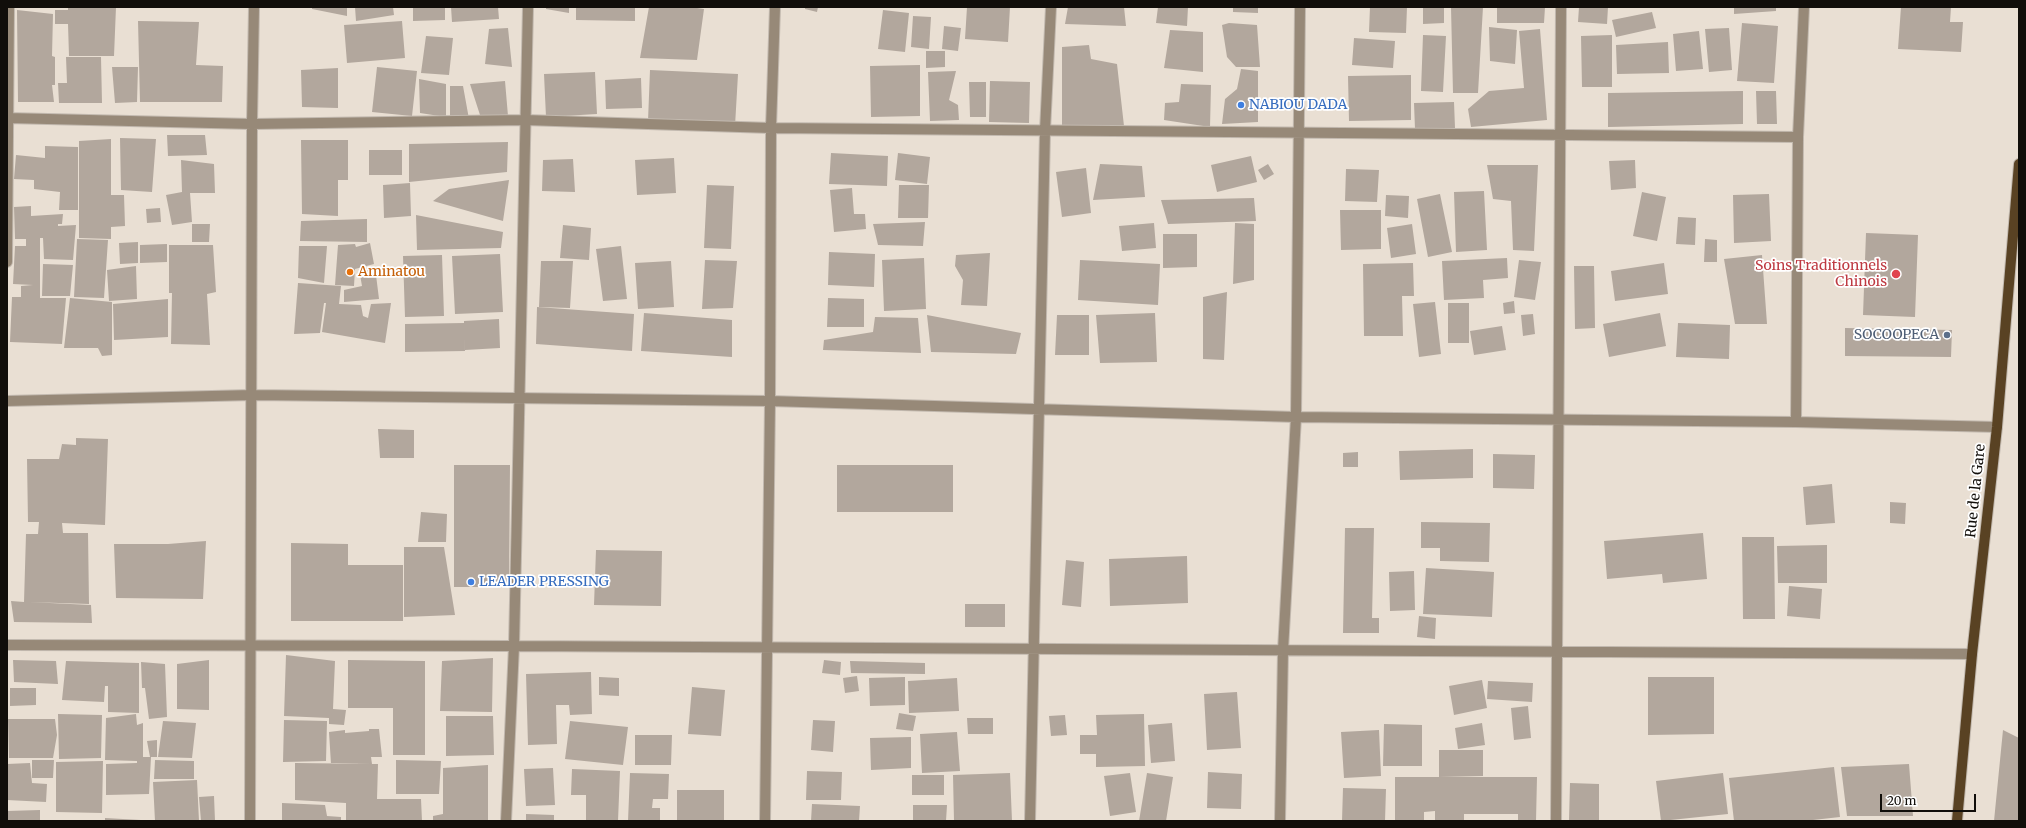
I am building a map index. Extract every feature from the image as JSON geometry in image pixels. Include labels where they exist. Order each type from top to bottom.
[{"type":"main road","name":"Rue de la Gare","points":[[1957,821],[1972,654],[1997,427],[2019,164]]},
{"type":"street","points":[[7,262],[9,7]]},
{"type":"street","points":[[250,821],[252,124],[254,7]]},
{"type":"street","points":[[506,821],[514,646],[528,7]]},
{"type":"street","points":[[765,821],[770,401],[771,128],[775,7]]},
{"type":"street","points":[[1030,821],[1035,649],[1045,131],[1051,7]]},
{"type":"street","points":[[1280,821],[1283,650],[1296,417],[1300,7]]},
{"type":"street","points":[[1556,821],[1560,419],[1559,135],[1561,7]]},
{"type":"street","points":[[1796,422],[1798,137],[1804,7]]},
{"type":"street","points":[[8,118],[252,124],[525,120],[771,128],[1798,137]]},
{"type":"street","points":[[7,401],[252,395],[770,401],[1040,408],[1296,417],[1796,422],[1997,427]]},
{"type":"street","points":[[7,645],[514,646],[1972,654]]},
{"type":"building","points":[[68,7],[116,7],[114,56],[69,56],[68,24],[55,24],[55,10],[68,10]]},
{"type":"building","points":[[312,7],[347,7],[347,16],[312,9]]},
{"type":"building","points":[[355,7],[393,7],[394,15],[356,21]]},
{"type":"building","points":[[413,7],[445,7],[445,20],[413,21]]},
{"type":"building","points":[[451,7],[498,7],[499,19],[452,22]]},
{"type":"building","points":[[546,7],[569,7],[569,13],[546,9]]},
{"type":"building","points":[[576,7],[635,7],[635,21],[576,20]]},
{"type":"building","points":[[649,7],[690,7],[704,9],[697,60],[640,58]]},
{"type":"building","points":[[805,7],[818,7],[817,12],[805,9]]},
{"type":"building","points":[[967,7],[1010,7],[1008,42],[965,39]]},
{"type":"building","points":[[1068,7],[1124,7],[1126,26],[1065,24]]},
{"type":"building","points":[[1158,7],[1188,7],[1187,26],[1156,23]]},
{"type":"building","points":[[1233,7],[1258,7],[1258,13],[1233,12]]},
{"type":"building","points":[[1370,7],[1407,7],[1406,33],[1369,32]]},
{"type":"building","points":[[1423,7],[1444,7],[1444,23],[1423,24]]},
{"type":"building","points":[[1451,7],[1483,7],[1478,93],[1453,93]]},
{"type":"building","points":[[1497,7],[1545,7],[1544,23],[1497,23]]},
{"type":"building","points":[[1579,7],[1608,7],[1607,24],[1578,22]]},
{"type":"building","points":[[1734,7],[1776,7],[1776,11],[1734,14]]},
{"type":"building","points":[[1901,7],[1951,7],[1950,22],[1963,22],[1961,52],[1898,49]]},
{"type":"building","points":[[17,10],[53,14],[52,56],[55,57],[55,85],[52,85],[54,102],[18,102]]},
{"type":"building","points":[[883,10],[909,13],[905,52],[878,49]]},
{"type":"building","points":[[1652,12],[1656,28],[1616,37],[1612,20]]},
{"type":"building","points":[[913,16],[931,17],[929,49],[911,47]]},
{"type":"building","points":[[138,21],[199,22],[196,65],[223,66],[222,102],[140,102]]},
{"type":"building","points":[[402,21],[405,58],[347,63],[344,25]]},
{"type":"building","points":[[1229,23],[1257,25],[1260,67],[1236,67],[1227,57],[1222,25]]},
{"type":"building","points":[[1742,23],[1778,26],[1774,83],[1737,81]]},
{"type":"building","points":[[944,26],[961,28],[958,51],[942,49]]},
{"type":"building","points":[[1489,27],[1517,30],[1515,64],[1490,61]]},
{"type":"building","points":[[508,28],[512,67],[485,64],[489,29]]},
{"type":"building","points":[[1729,28],[1732,70],[1709,72],[1705,29]]},
{"type":"building","points":[[1540,29],[1547,120],[1471,127],[1468,109],[1489,91],[1524,88],[1519,31]]},
{"type":"building","points":[[1170,30],[1203,32],[1203,72],[1164,68]]},
{"type":"building","points":[[1699,31],[1703,69],[1676,71],[1673,34]]},
{"type":"building","points":[[1423,35],[1446,36],[1443,92],[1421,91]]},
{"type":"building","points":[[1612,35],[1612,87],[1582,87],[1581,36]]},
{"type":"building","points":[[426,36],[453,38],[449,75],[421,73]]},
{"type":"building","points":[[1354,38],[1395,41],[1393,68],[1352,65]]},
{"type":"building","points":[[1668,42],[1669,73],[1617,74],[1616,45]]},
{"type":"building","points":[[1089,45],[1091,59],[1117,64],[1124,126],[1062,126],[1062,47]]},
{"type":"building","points":[[926,51],[945,51],[945,67],[926,68]]},
{"type":"building","points":[[66,57],[101,57],[102,103],[59,103],[58,83],[67,83]]},
{"type":"building","points":[[920,65],[920,116],[871,117],[870,66]]},
{"type":"building","points":[[112,67],[138,67],[137,102],[115,103]]},
{"type":"building","points":[[377,67],[417,71],[412,116],[372,112]]},
{"type":"building","points":[[338,68],[338,108],[302,107],[301,70]]},
{"type":"building","points":[[1241,69],[1258,71],[1258,122],[1222,124],[1225,99],[1237,89]]},
{"type":"building","points":[[650,70],[738,74],[735,126],[648,121]]},
{"type":"building","points":[[956,71],[949,100],[958,105],[959,120],[930,121],[928,72]]},
{"type":"building","points":[[595,72],[597,114],[546,117],[544,74]]},
{"type":"building","points":[[1411,75],[1411,120],[1349,121],[1348,76]]},
{"type":"building","points":[[641,78],[642,108],[606,109],[605,80]]},
{"type":"building","points":[[419,79],[446,84],[446,117],[420,113]]},
{"type":"building","points":[[505,81],[508,116],[480,115],[470,84]]},
{"type":"building","points":[[990,81],[1030,82],[1029,123],[989,122]]},
{"type":"building","points":[[969,82],[986,82],[986,117],[970,117]]},
{"type":"building","points":[[1181,84],[1211,85],[1210,127],[1164,120],[1165,103],[1179,102]]},
{"type":"building","points":[[450,86],[463,86],[469,119],[450,119]]},
{"type":"building","points":[[1743,91],[1743,124],[1608,127],[1608,93]]},
{"type":"building","points":[[1756,91],[1776,91],[1777,124],[1757,124]]},
{"type":"building","points":[[1454,102],[1455,128],[1415,129],[1414,103]]},
{"type":"building","points":[[167,135],[205,135],[207,155],[168,156]]},
{"type":"building","points":[[120,138],[156,139],[152,192],[121,190]]},
{"type":"building","points":[[111,139],[111,195],[124,195],[125,226],[111,227],[111,239],[79,238],[79,141]]},
{"type":"building","points":[[301,140],[348,140],[348,180],[338,180],[338,216],[302,214]]},
{"type":"building","points":[[508,142],[507,172],[409,182],[409,144]]},
{"type":"building","points":[[45,146],[78,147],[78,210],[59,210],[60,192],[34,189],[34,180],[14,179],[16,155],[45,158]]},
{"type":"building","points":[[369,150],[402,150],[402,175],[369,175]]},
{"type":"building","points":[[831,153],[888,156],[887,186],[829,184]]},
{"type":"building","points":[[898,153],[930,157],[927,184],[895,180]]},
{"type":"building","points":[[1251,156],[1257,182],[1217,192],[1211,165]]},
{"type":"building","points":[[674,158],[676,193],[637,195],[635,160]]},
{"type":"building","points":[[573,159],[575,192],[542,191],[543,160]]},
{"type":"building","points":[[181,160],[214,164],[215,193],[190,193],[192,222],[172,225],[166,195],[182,192]]},
{"type":"building","points":[[1635,160],[1636,188],[1611,190],[1609,161]]},
{"type":"building","points":[[1100,164],[1142,166],[1145,197],[1093,200]]},
{"type":"building","points":[[1268,164],[1274,174],[1264,180],[1258,170]]},
{"type":"building","points":[[1487,165],[1538,165],[1534,251],[1513,250],[1511,201],[1493,199]]},
{"type":"building","points":[[1086,168],[1091,213],[1062,217],[1056,172]]},
{"type":"building","points":[[1346,169],[1379,170],[1377,202],[1345,201]]},
{"type":"building","points":[[509,180],[503,221],[433,201],[449,189]]},
{"type":"building","points":[[410,183],[411,216],[384,218],[383,185]]},
{"type":"building","points":[[707,185],[734,186],[731,249],[704,248]]},
{"type":"building","points":[[899,185],[929,185],[928,218],[898,218]]},
{"type":"building","points":[[852,188],[854,214],[865,214],[866,229],[834,232],[830,190]]},
{"type":"building","points":[[1484,191],[1487,250],[1456,252],[1454,192]]},
{"type":"building","points":[[1642,192],[1666,197],[1657,241],[1633,236]]},
{"type":"building","points":[[1440,194],[1452,252],[1428,257],[1417,199]]},
{"type":"building","points":[[1769,194],[1771,241],[1734,243],[1733,195]]},
{"type":"building","points":[[1386,195],[1409,196],[1408,218],[1385,216]]},
{"type":"building","points":[[1254,198],[1256,221],[1168,224],[1161,200]]},
{"type":"building","points":[[31,206],[31,216],[63,214],[62,224],[58,224],[58,226],[76,225],[73,260],[44,259],[43,238],[40,238],[40,298],[66,298],[62,344],[10,342],[12,297],[21,297],[21,286],[33,285],[13,284],[15,246],[26,246],[26,239],[15,239],[14,207]]},
{"type":"building","points":[[160,208],[161,222],[147,223],[146,209]]},
{"type":"building","points":[[1340,210],[1381,210],[1381,249],[1341,250]]},
{"type":"building","points":[[416,215],[503,232],[501,248],[417,250]]},
{"type":"building","points":[[1678,217],[1696,218],[1695,245],[1676,244]]},
{"type":"building","points":[[367,219],[367,242],[300,241],[301,221]]},
{"type":"building","points":[[925,222],[923,246],[878,245],[873,224]]},
{"type":"building","points":[[1154,223],[1156,248],[1122,251],[1119,226]]},
{"type":"building","points":[[1235,223],[1254,224],[1254,280],[1233,284]]},
{"type":"building","points":[[192,224],[210,224],[209,242],[192,242]]},
{"type":"building","points":[[1412,224],[1416,254],[1391,258],[1387,228]]},
{"type":"building","points":[[563,225],[591,228],[589,260],[560,258]]},
{"type":"building","points":[[1866,233],[1918,235],[1915,317],[1863,315]]},
{"type":"building","points":[[1163,234],[1197,234],[1197,267],[1163,268]]},
{"type":"building","points":[[77,239],[108,240],[104,298],[74,297]]},
{"type":"building","points":[[1705,239],[1717,240],[1717,262],[1704,262]]},
{"type":"building","points":[[138,242],[138,263],[120,264],[119,243]]},
{"type":"building","points":[[370,243],[374,264],[355,269],[354,286],[335,285],[338,245],[355,244],[356,247]]},
{"type":"building","points":[[167,244],[167,262],[140,263],[140,245]]},
{"type":"building","points":[[169,245],[213,245],[216,292],[207,294],[210,345],[171,344],[172,293],[169,293]]},
{"type":"building","points":[[299,246],[327,246],[324,283],[298,278]]},
{"type":"building","points":[[621,246],[627,299],[603,301],[596,249]]},
{"type":"building","points":[[829,252],[875,254],[874,287],[828,285]]},
{"type":"building","points":[[990,253],[987,306],[961,305],[963,280],[955,266],[956,255]]},
{"type":"building","points":[[500,254],[503,312],[455,314],[452,256]]},
{"type":"building","points":[[442,255],[444,316],[405,317],[403,256]]},
{"type":"building","points":[[1762,255],[1767,324],[1735,324],[1724,259]]},
{"type":"building","points":[[924,258],[926,309],[884,311],[882,260]]},
{"type":"building","points":[[1507,258],[1508,278],[1483,280],[1484,298],[1444,300],[1442,261]]},
{"type":"building","points":[[705,260],[737,261],[733,308],[702,309]]},
{"type":"building","points":[[1080,260],[1160,264],[1158,305],[1078,300]]},
{"type":"building","points":[[1519,260],[1541,262],[1535,300],[1514,297]]},
{"type":"building","points":[[541,261],[573,261],[570,308],[539,307]]},
{"type":"building","points":[[671,261],[674,307],[638,309],[635,263]]},
{"type":"building","points":[[1413,263],[1414,296],[1402,296],[1403,336],[1364,336],[1363,264]]},
{"type":"building","points":[[1664,263],[1668,294],[1615,301],[1611,271]]},
{"type":"building","points":[[43,264],[73,265],[70,296],[42,296]]},
{"type":"building","points":[[136,266],[137,299],[109,301],[107,270]]},
{"type":"building","points":[[1574,266],[1594,266],[1595,328],[1575,329]]},
{"type":"building","points":[[375,267],[379,299],[344,302],[344,290],[362,286],[359,269]]},
{"type":"building","points":[[298,283],[341,286],[339,304],[361,305],[363,316],[368,318],[371,304],[391,303],[385,343],[322,332],[326,303],[324,303],[320,333],[294,334]]},
{"type":"building","points":[[1227,292],[1224,360],[1203,359],[1203,297]]},
{"type":"building","points":[[70,298],[112,302],[112,355],[102,356],[98,348],[64,348]]},
{"type":"building","points":[[828,298],[864,299],[864,327],[827,327]]},
{"type":"building","points":[[168,299],[168,337],[114,340],[113,304]]},
{"type":"building","points":[[1514,301],[1515,313],[1504,314],[1503,303]]},
{"type":"building","points":[[1435,302],[1441,354],[1419,357],[1413,304]]},
{"type":"building","points":[[1448,303],[1469,303],[1469,343],[1448,343]]},
{"type":"building","points":[[537,307],[634,314],[632,351],[536,344]]},
{"type":"building","points":[[644,313],[732,320],[732,357],[641,351]]},
{"type":"building","points":[[1155,313],[1157,362],[1100,363],[1096,315]]},
{"type":"building","points":[[1660,313],[1666,346],[1609,357],[1603,324]]},
{"type":"building","points":[[1533,314],[1535,334],[1523,336],[1521,315]]},
{"type":"building","points":[[927,315],[1021,333],[1016,354],[931,352]]},
{"type":"building","points":[[1057,315],[1089,315],[1089,355],[1055,355]]},
{"type":"building","points":[[875,317],[918,318],[921,353],[823,350],[824,340],[873,332]]},
{"type":"building","points":[[499,319],[500,348],[465,350],[464,333],[465,351],[405,352],[405,324],[464,323],[464,321]]},
{"type":"building","points":[[1678,323],[1730,325],[1729,359],[1676,357]]},
{"type":"building","points":[[1502,326],[1506,350],[1474,355],[1470,331]]},
{"type":"building","points":[[1845,328],[1952,330],[1951,357],[1845,356]]},
{"type":"building","points":[[378,429],[414,430],[414,458],[380,458]]},
{"type":"building","points":[[76,438],[108,439],[105,525],[62,523],[63,533],[88,533],[89,604],[29,602],[91,605],[92,623],[14,622],[11,601],[24,602],[26,534],[38,534],[39,522],[28,522],[27,459],[59,459],[62,444],[76,445]]},
{"type":"building","points":[[1473,449],[1473,478],[1400,480],[1399,451]]},
{"type":"building","points":[[1358,452],[1358,467],[1343,467],[1343,453]]},
{"type":"building","points":[[1493,454],[1535,455],[1534,489],[1493,488]]},
{"type":"building","points":[[454,465],[510,465],[509,587],[454,587]]},
{"type":"building","points":[[837,465],[953,465],[953,512],[837,512]]},
{"type":"building","points":[[1832,484],[1835,523],[1806,525],[1803,487]]},
{"type":"building","points":[[1890,502],[1906,503],[1905,524],[1890,523]]},
{"type":"building","points":[[421,512],[447,514],[446,542],[418,542]]},
{"type":"building","points":[[1421,522],[1490,523],[1489,562],[1440,561],[1440,548],[1421,548]]},
{"type":"building","points":[[1345,528],[1374,528],[1372,618],[1379,618],[1379,633],[1343,633]]},
{"type":"building","points":[[1703,533],[1707,579],[1663,583],[1662,574],[1607,579],[1604,541]]},
{"type":"building","points":[[1742,537],[1774,537],[1775,619],[1743,619]]},
{"type":"building","points":[[206,541],[203,599],[116,598],[114,544],[168,544]]},
{"type":"building","points":[[291,543],[348,544],[348,565],[403,565],[403,621],[291,621]]},
{"type":"building","points":[[1827,545],[1827,583],[1778,583],[1777,546]]},
{"type":"building","points":[[404,547],[444,547],[455,615],[404,617]]},
{"type":"building","points":[[596,550],[662,551],[661,606],[594,605]]},
{"type":"building","points":[[1187,556],[1188,603],[1110,606],[1109,559]]},
{"type":"building","points":[[1066,560],[1084,562],[1081,607],[1062,605]]},
{"type":"building","points":[[1426,568],[1494,572],[1492,617],[1423,614]]},
{"type":"building","points":[[1414,571],[1415,610],[1390,611],[1389,572]]},
{"type":"building","points":[[1789,586],[1822,589],[1820,619],[1787,616]]},
{"type":"building","points":[[965,604],[1005,604],[1005,627],[965,627]]},
{"type":"building","points":[[1419,616],[1436,618],[1435,639],[1417,637]]},
{"type":"building","points":[[286,655],[335,661],[333,709],[346,710],[344,725],[329,724],[329,718],[284,716]]},
{"type":"building","points":[[493,658],[492,712],[440,711],[442,661]]},
{"type":"building","points":[[13,660],[56,661],[58,684],[14,682]]},
{"type":"building","points":[[209,660],[209,710],[177,709],[177,664]]},
{"type":"building","points":[[348,660],[425,661],[425,755],[393,755],[393,708],[348,708]]},
{"type":"building","points":[[824,660],[841,662],[840,675],[822,673]]},
{"type":"building","points":[[66,661],[139,663],[139,713],[108,712],[108,686],[105,686],[104,702],[62,700]]},
{"type":"building","points":[[850,661],[925,663],[925,674],[851,673]]},
{"type":"building","points":[[141,662],[165,664],[167,717],[149,719],[145,688],[142,688]]},
{"type":"building","points":[[591,672],[592,714],[570,715],[569,705],[556,705],[557,744],[528,745],[526,674]]},
{"type":"building","points":[[857,676],[859,691],[845,693],[843,678]]},
{"type":"building","points":[[599,677],[619,678],[619,696],[599,695]]},
{"type":"building","points":[[905,677],[905,705],[870,706],[869,678]]},
{"type":"building","points":[[1648,677],[1714,677],[1714,734],[1648,735]]},
{"type":"building","points":[[957,678],[959,711],[909,713],[908,681]]},
{"type":"building","points":[[1482,680],[1487,708],[1454,715],[1449,686]]},
{"type":"building","points":[[1488,681],[1533,683],[1532,702],[1487,699]]},
{"type":"building","points":[[692,687],[725,690],[721,736],[688,734]]},
{"type":"building","points":[[10,688],[36,688],[36,705],[10,706]]},
{"type":"building","points":[[1237,692],[1241,748],[1207,750],[1204,694]]},
{"type":"building","points":[[1528,706],[1531,738],[1514,740],[1511,708]]},
{"type":"building","points":[[899,713],[916,716],[913,731],[896,729]]},
{"type":"building","points":[[58,714],[102,715],[101,758],[59,759]]},
{"type":"building","points":[[136,714],[137,725],[143,723],[143,757],[150,757],[147,741],[157,740],[157,757],[151,757],[149,794],[106,795],[106,764],[137,763],[137,761],[105,760],[106,718]]},
{"type":"building","points":[[1144,714],[1145,766],[1096,767],[1096,754],[1080,754],[1080,735],[1097,735],[1096,715]]},
{"type":"building","points":[[1065,715],[1067,735],[1051,736],[1049,716]]},
{"type":"building","points":[[446,716],[493,716],[494,755],[446,756]]},
{"type":"building","points":[[967,718],[993,718],[993,734],[968,734]]},
{"type":"building","points":[[8,719],[55,719],[57,735],[53,758],[9,758]]},
{"type":"building","points":[[284,720],[327,721],[326,761],[283,762]]},
{"type":"building","points":[[813,720],[835,721],[833,752],[811,750]]},
{"type":"building","points":[[163,721],[196,723],[192,758],[158,757]]},
{"type":"building","points":[[570,721],[628,727],[623,765],[565,759]]},
{"type":"building","points":[[1172,723],[1175,761],[1151,763],[1148,725]]},
{"type":"building","points":[[1482,723],[1485,745],[1458,749],[1455,728]]},
{"type":"building","points":[[1384,724],[1422,725],[1422,766],[1383,766]]},
{"type":"building","points":[[369,729],[379,729],[382,757],[371,757],[372,764],[331,764],[329,732],[345,730],[345,733],[369,731]]},
{"type":"building","points":[[1379,730],[1381,776],[1344,778],[1341,732]]},
{"type":"building","points":[[2003,730],[2019,738],[2019,821],[1994,821]]},
{"type":"building","points":[[957,732],[960,771],[922,773],[920,734]]},
{"type":"building","points":[[635,735],[672,735],[671,765],[635,765]]},
{"type":"building","points":[[911,737],[911,768],[871,770],[870,738]]},
{"type":"building","points":[[1439,750],[1483,750],[1483,776],[1439,777]]},
{"type":"building","points":[[32,760],[54,760],[53,778],[32,778]]},
{"type":"building","points":[[155,760],[194,761],[194,779],[154,779]]},
{"type":"building","points":[[396,760],[441,761],[439,794],[396,794]]},
{"type":"building","points":[[103,761],[102,813],[56,812],[56,762]]},
{"type":"building","points":[[30,763],[32,783],[47,784],[46,802],[7,800],[7,764]]},
{"type":"building","points":[[295,763],[378,764],[377,799],[421,799],[422,821],[346,821],[346,803],[295,800]]},
{"type":"building","points":[[1909,764],[1913,816],[1847,816],[1841,767]]},
{"type":"building","points":[[488,765],[488,821],[433,821],[433,816],[443,814],[443,768]]},
{"type":"building","points":[[1834,767],[1840,817],[1804,821],[1734,821],[1729,778]]},
{"type":"building","points":[[553,768],[555,805],[526,806],[524,769]]},
{"type":"building","points":[[572,769],[620,771],[618,821],[586,821],[586,795],[571,795]]},
{"type":"building","points":[[807,771],[842,772],[841,800],[806,800]]},
{"type":"building","points":[[1208,772],[1242,774],[1241,809],[1207,808]]},
{"type":"building","points":[[630,773],[669,774],[668,799],[653,799],[652,808],[660,808],[660,821],[628,821]]},
{"type":"building","points":[[1010,773],[1012,821],[954,821],[953,775]]},
{"type":"building","points":[[1130,773],[1136,812],[1110,816],[1104,776]]},
{"type":"building","points":[[1147,773],[1173,777],[1166,821],[1139,821]]},
{"type":"building","points":[[1723,773],[1728,814],[1661,821],[1656,781]]},
{"type":"building","points":[[912,775],[944,775],[944,795],[912,795]]},
{"type":"building","points":[[1395,777],[1537,777],[1536,821],[1518,821],[1518,814],[1464,814],[1464,821],[1435,821],[1435,811],[1424,812],[1424,821],[1395,821]]},
{"type":"building","points":[[197,780],[199,821],[155,821],[153,782]]},
{"type":"building","points":[[1570,783],[1599,784],[1599,821],[1569,821]]},
{"type":"building","points":[[1343,788],[1386,789],[1385,821],[1342,821]]},
{"type":"building","points":[[677,790],[724,790],[724,821],[677,821]]},
{"type":"building","points":[[214,796],[215,821],[201,821],[199,797]]},
{"type":"building","points":[[282,803],[325,805],[327,816],[341,817],[341,821],[282,821]]},
{"type":"building","points":[[812,804],[860,806],[859,821],[811,821]]},
{"type":"building","points":[[913,805],[947,805],[946,821],[913,821]]},
{"type":"building","points":[[40,810],[40,821],[7,821],[7,811]]},
{"type":"building","points":[[526,814],[554,815],[554,821],[526,821]]},
{"type":"building","points":[[105,818],[141,820],[141,821],[105,821]]},
{"type":"place","name":"NABIOU DADA","points":[[1241,105]]},
{"type":"place","name":"Aminatou","points":[[350,272]]},
{"type":"place","name":"Soins Traditionnels Chinois","points":[[1896,274]]},
{"type":"place","name":"SOCOOPECA","points":[[1947,335]]},
{"type":"place","name":"LEADER PRESSING","points":[[471,582]]}]
